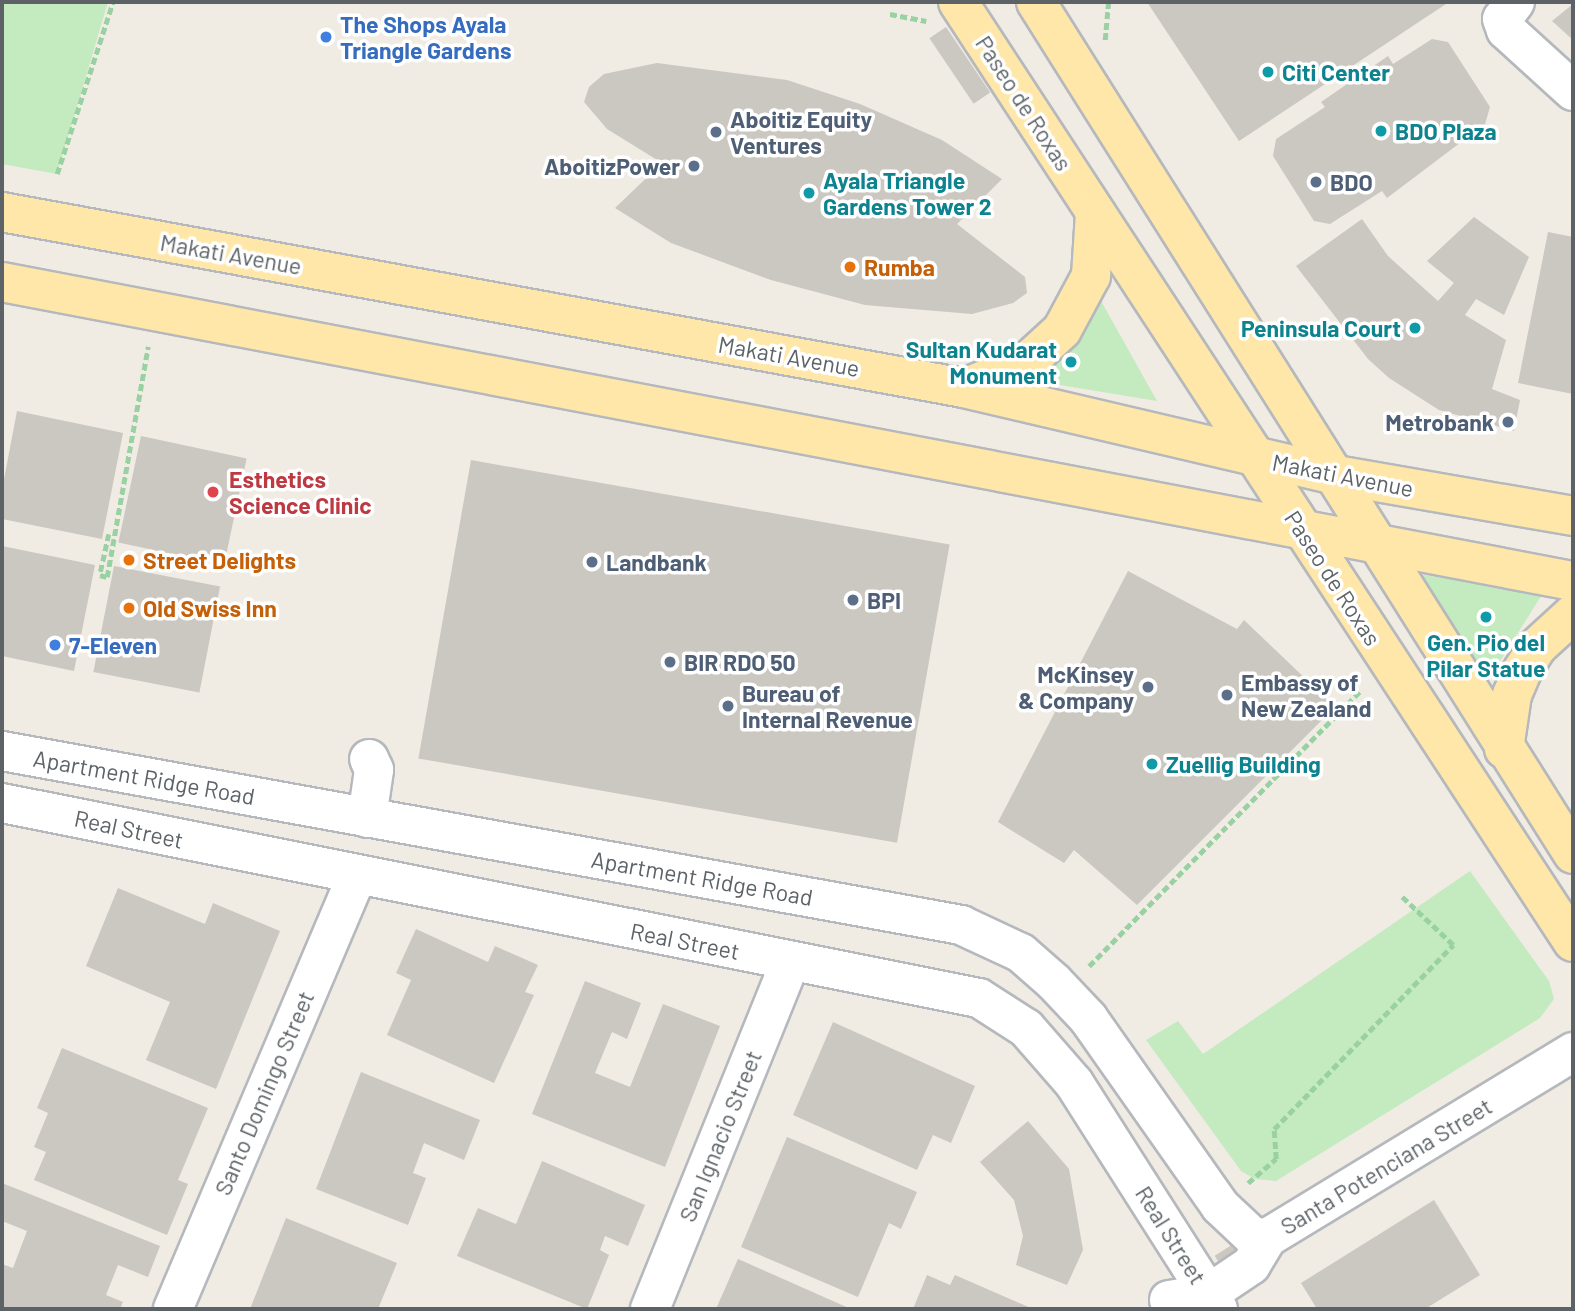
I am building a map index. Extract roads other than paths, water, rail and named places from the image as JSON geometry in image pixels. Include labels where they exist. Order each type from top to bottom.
[{"type":"main road","points":[[1036,2],[1380,544],[1504,749],[1573,854]]},
{"type":"main road","name":"Paseo de Roxas","points":[[945,12],[1095,213],[1573,942]]},
{"type":"main road","name":"Makati Avenue","points":[[2,212],[964,388],[1255,458],[1336,475],[1573,516]]},
{"type":"main road","points":[[964,388],[1025,364],[1062,330],[1091,276],[1095,213]]},
{"type":"main road","points":[[2,282],[1573,581]]},
{"type":"main road","points":[[1504,749],[1506,722],[1522,671],[1537,648],[1573,614]]},
{"type":"street","points":[[1515,2],[1502,19],[1506,30],[1573,91]]},
{"type":"street","name":"Apartment Ridge Road","points":[[2,751],[961,925],[1021,953],[1088,1018],[1254,1234]]},
{"type":"street","points":[[367,818],[374,770],[369,759]]},
{"type":"street","name":"Real Street","points":[[2,803],[356,877],[979,999],[1026,1028],[1074,1083],[1213,1302]]},
{"type":"street","name":"Santo Domingo Street","points":[[173,1309],[356,877]]},
{"type":"street","name":"San Ignacio Street","points":[[650,1309],[790,962]]},
{"type":"street","name":"Santa Potenciana Street","points":[[1163,1305],[1189,1262],[1254,1234],[1573,1052]]},
{"type":"street","name":"Santa Potenciana Street","points":[[1163,1305],[1213,1302],[1251,1265],[1254,1234]]},
{"type":"place","name":"The Shops Ayala Triangle Gardens","points":[[326,37]]},
{"type":"place","name":"Citi Center","points":[[1268,72]]},
{"type":"place","name":"BDO Plaza","points":[[1381,131]]},
{"type":"place","name":"Aboitiz Equity Ventures","points":[[716,132]]},
{"type":"place","name":"AboitizPower","points":[[694,166]]},
{"type":"place","name":"BDO","points":[[1316,182]]},
{"type":"place","name":"Ayala Triangle Gardens Tower 2","points":[[809,193]]},
{"type":"place","name":"Rumba","points":[[850,267]]},
{"type":"place","name":"Peninsula Court","points":[[1415,328]]},
{"type":"place","name":"Sultan Kudarat Monument","points":[[1071,362]]},
{"type":"place","name":"Metrobank","points":[[1508,422]]},
{"type":"place","name":"Esthetics Science Clinic","points":[[213,492]]},
{"type":"place","name":"Street Delights","points":[[129,560]]},
{"type":"place","name":"Landbank","points":[[592,562]]},
{"type":"place","name":"BPI","points":[[853,600]]},
{"type":"place","name":"Old Swiss Inn","points":[[129,608]]},
{"type":"place","name":"Gen. Pio del Pilar Statue","points":[[1486,617]]},
{"type":"place","name":"7-Eleven","points":[[55,645]]},
{"type":"place","name":"BIR RDO 50","points":[[670,662]]},
{"type":"place","name":"McKinsey & Company","points":[[1148,687]]},
{"type":"place","name":"Embassy of New Zealand","points":[[1227,695]]},
{"type":"place","name":"Bureau of Internal Revenue","points":[[728,706]]},
{"type":"place","name":"Zuellig Building","points":[[1152,764]]}]
